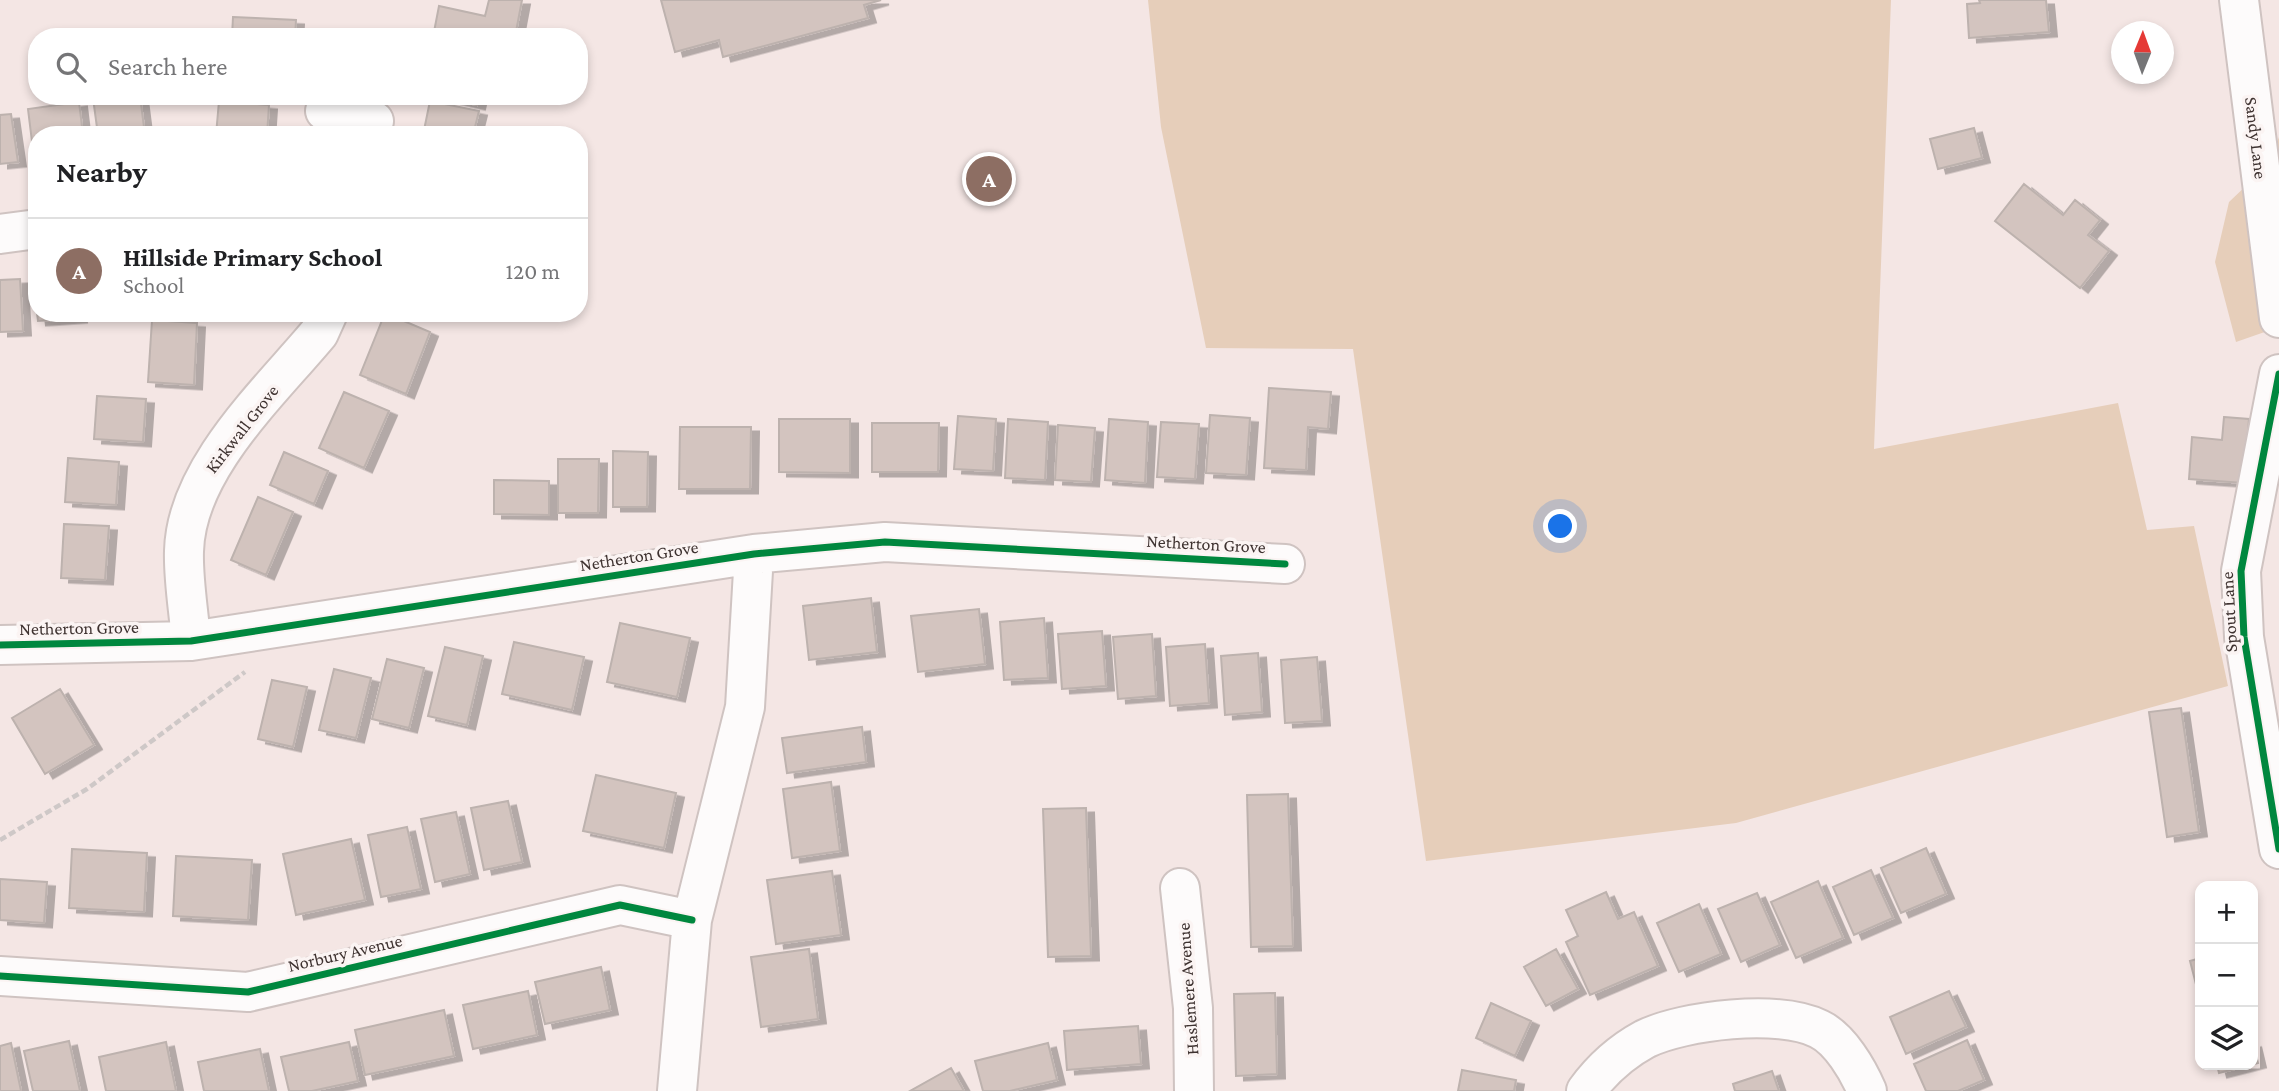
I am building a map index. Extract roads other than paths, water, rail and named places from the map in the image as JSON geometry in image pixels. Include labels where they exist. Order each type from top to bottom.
[{"type":"street","name":"Sandy Lane","points":[[2239,0],[2279,318]]},
{"type":"street","points":[[325,111],[375,117]]},
{"type":"street","points":[[0,234],[28,230]]},
{"type":"street","name":"Kirkwall Grove","points":[[191,641],[184,550],[194,496],[219,454],[319,333],[324,322]]},
{"type":"street","name":"Spout Lane","points":[[2279,374],[2241,571],[2244,637],[2279,849]]},
{"type":"street","name":"Netherton Grove","points":[[0,645],[191,641],[754,554],[885,542],[1285,564]]},
{"type":"street","points":[[677,1091],[692,920],[745,706],[754,554]]},
{"type":"street","name":"Haslemere Avenue","points":[[1180,888],[1193,1008],[1194,1091]]},
{"type":"street","name":"Norbury Avenue","points":[[0,976],[248,992],[620,905],[692,920]]},
{"type":"street","points":[[1586,1091],[1603,1068],[1647,1038],[1715,1020],[1768,1018],[1819,1029],[1855,1064],[1867,1091]]},
{"type":"place","name":"Hillside Primary School","points":[[989,179]]}]
